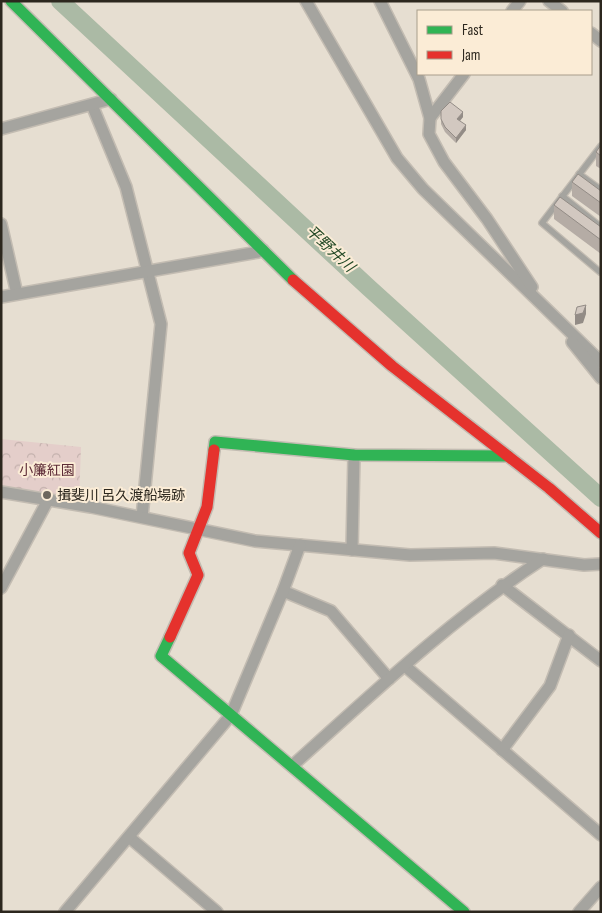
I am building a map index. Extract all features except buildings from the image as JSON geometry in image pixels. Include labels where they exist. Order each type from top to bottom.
[{"type":"street","points":[[11,1],[300,287],[385,360],[549,488],[601,533]]},
{"type":"street","points":[[306,1],[397,158],[423,190],[596,354],[601,362]]},
{"type":"street","points":[[380,1],[413,66],[430,118],[429,134],[444,162],[487,219],[570,341],[601,378]]},
{"type":"street","points":[[549,1],[561,10]]},
{"type":"street","points":[[430,118],[463,75]]},
{"type":"street","points":[[1,129],[111,99]]},
{"type":"street","points":[[92,105],[126,187],[161,324],[142,518]]},
{"type":"street","points":[[1,224],[17,294]]},
{"type":"street","points":[[1,296],[147,272],[263,250]]},
{"type":"street","points":[[464,912],[160,656],[198,575],[189,553],[207,508],[215,442],[354,455],[508,456]]},
{"type":"street","points":[[352,550],[354,455]]},
{"type":"street","points":[[1,492],[199,528],[254,541],[410,555],[494,553],[584,565],[601,564]]},
{"type":"street","points":[[1,588],[48,500]]},
{"type":"street","points":[[65,912],[231,715],[300,546]]},
{"type":"street","points":[[292,766],[389,679],[502,585],[543,559]]},
{"type":"street","points":[[502,585],[601,661]]},
{"type":"street","points":[[283,591],[331,611],[389,679]]},
{"type":"street","points":[[502,750],[550,686],[569,635]]},
{"type":"street","points":[[405,666],[601,835]]},
{"type":"street","points":[[129,837],[217,912]]},
{"type":"street","points":[[580,912],[601,887]]},
{"type":"lane","points":[[600,272],[542,223],[601,146]]},
{"type":"lane","points":[[579,174],[601,190]]},
{"type":"lane","points":[[562,196],[601,227]]},
{"type":"green space","name":"小簾紅園","points":[[1,439],[81,447],[79,501],[1,488]]},
{"type":"waterway","name":"平野井川","points":[[60,1],[368,287],[601,498]]},
{"type":"traffic: fast","points":[[11,1],[293,280]]},
{"type":"traffic: fast","points":[[214,450],[215,442],[354,455],[508,456]]},
{"type":"traffic: fast","points":[[170,637],[161,656],[464,912]]},
{"type":"traffic: jam","points":[[293,280],[392,366],[549,488],[601,533]]},
{"type":"traffic: jam","points":[[170,637],[198,575],[189,553],[207,507],[214,450]]},
{"type":"place","name":"揖斐川 呂久渡船場跡","points":[[47,495]]}]
